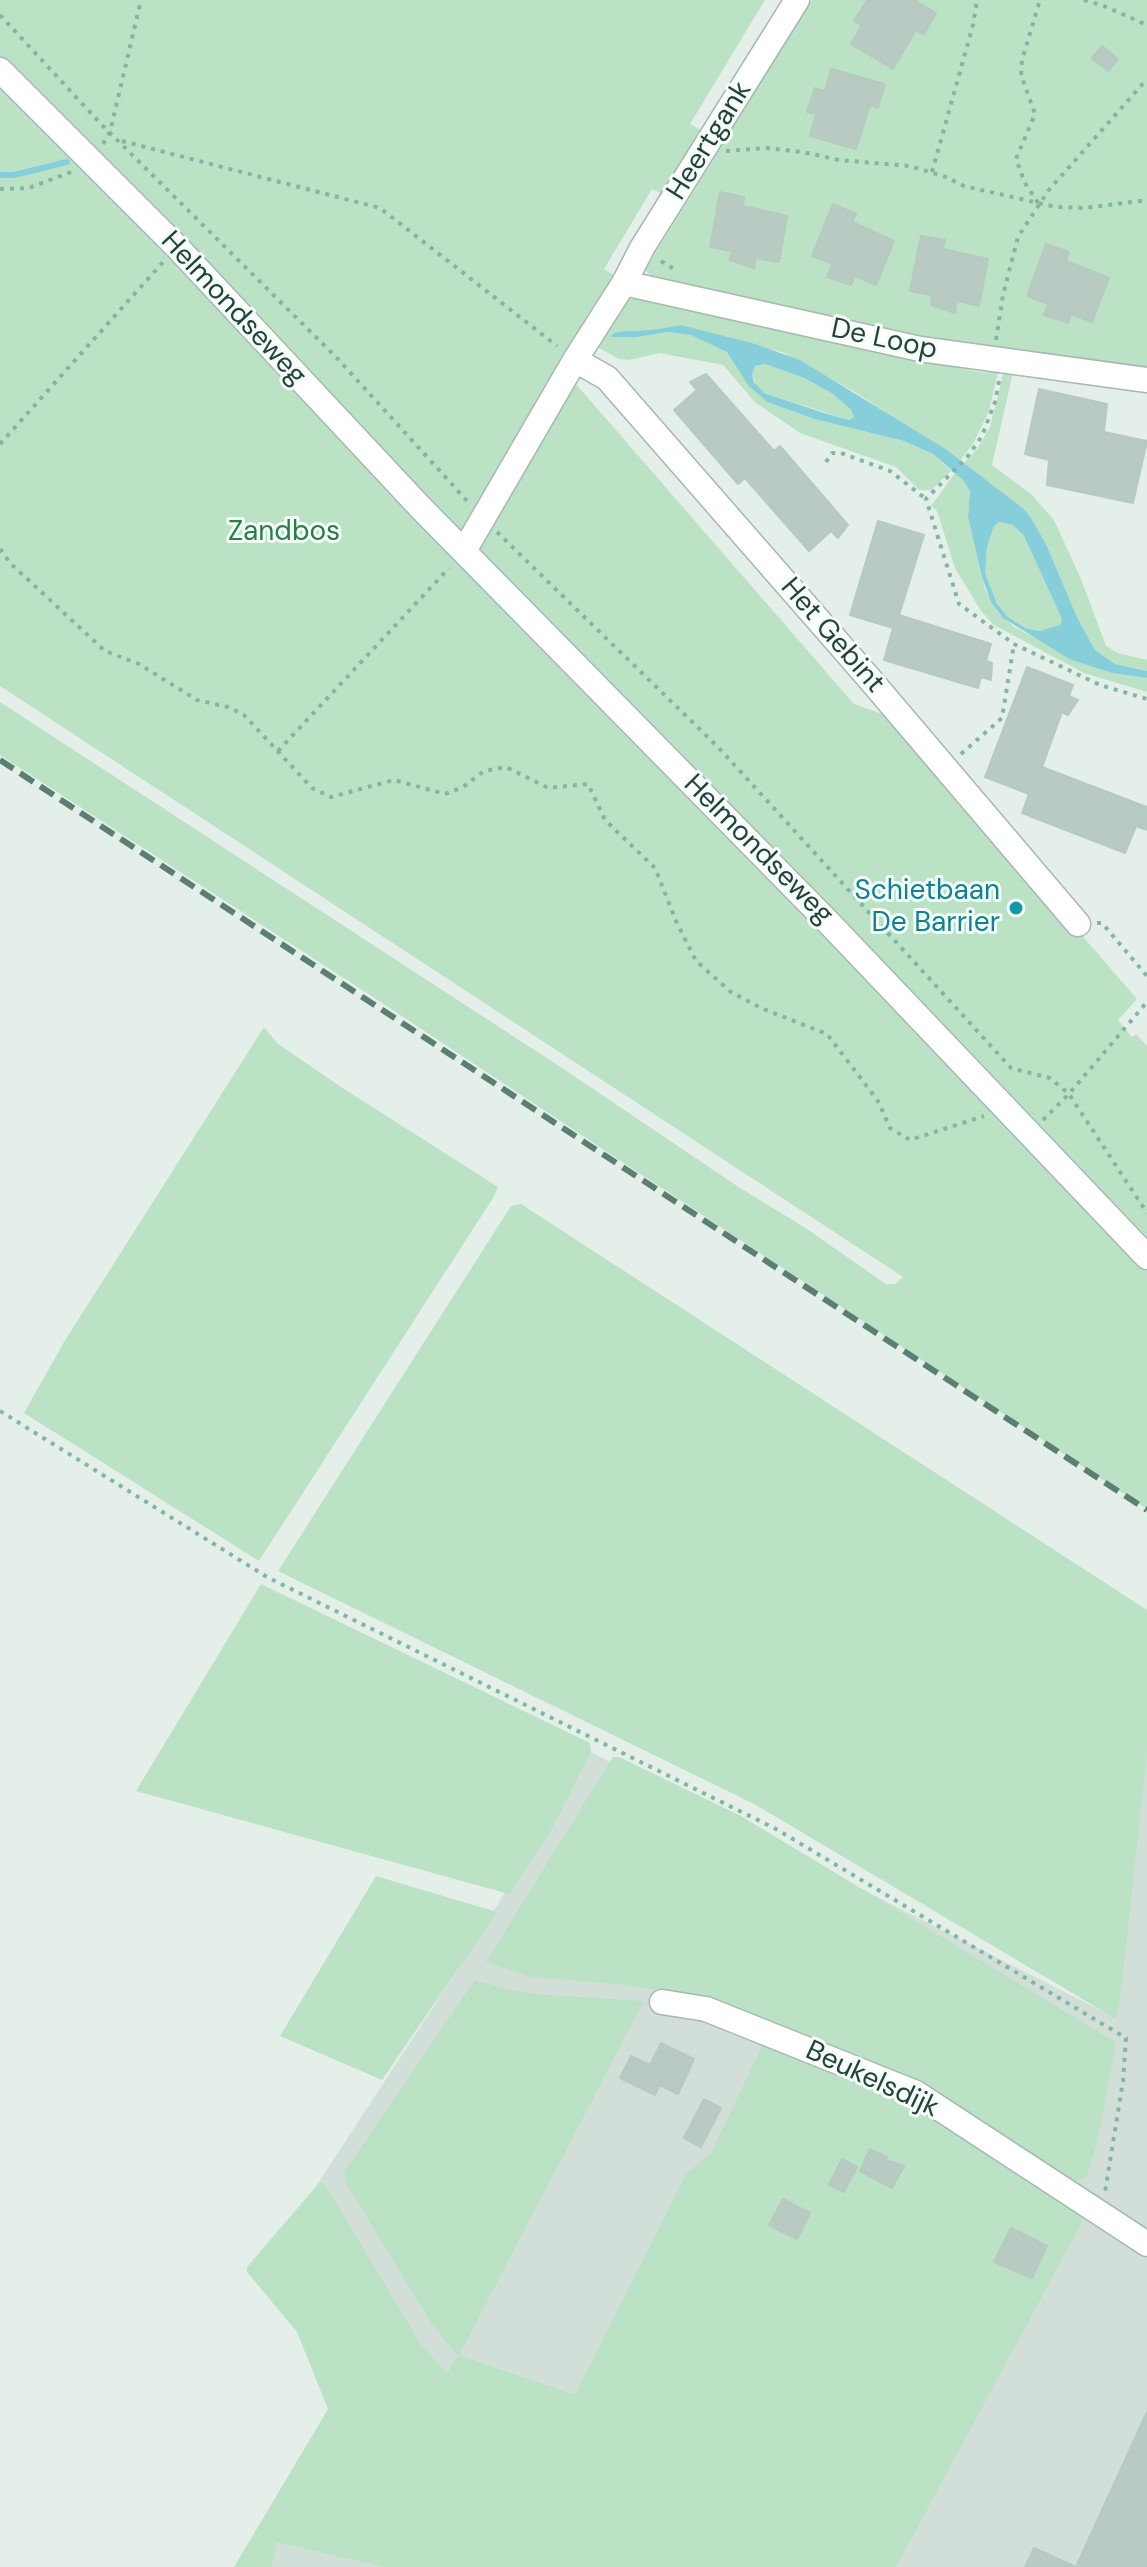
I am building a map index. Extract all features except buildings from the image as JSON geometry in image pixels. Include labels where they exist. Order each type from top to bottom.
[{"type":"street","name":"Heertgank","points":[[624,283],[642,248],[797,0]]},
{"type":"street","name":"Helmondseweg","points":[[0,70],[177,247],[464,551],[830,924],[1147,1257]]},
{"type":"street","points":[[464,551],[575,360],[624,283]]},
{"type":"street","name":"De Loop","points":[[624,283],[920,349],[1147,380]]},
{"type":"street","name":"Het Gebint","points":[[575,360],[607,378],[1078,924]]},
{"type":"street","name":"Beukelsdijk","points":[[662,2002],[706,2009],[916,2093],[1147,2244]]},
{"type":"path","points":[[0,189],[29,188],[92,164],[110,132],[141,0]]},
{"type":"path","points":[[932,172],[973,25],[977,0]]},
{"type":"path","points":[[1039,205],[1025,183],[1016,159],[1035,114],[1021,75],[1022,60],[1040,0]]},
{"type":"path","points":[[1084,0],[1147,25]]},
{"type":"path","points":[[926,499],[968,456],[990,417],[1003,295],[1018,237],[1048,191],[1147,79]]},
{"type":"path","points":[[118,140],[380,208],[575,360]]},
{"type":"path","points":[[711,142],[725,151],[782,149],[839,160],[894,164],[932,172],[964,186],[1039,205],[1085,208],[1147,200]]},
{"type":"path","points":[[0,444],[177,247]]},
{"type":"path","points":[[826,462],[832,453],[841,453],[890,471],[926,499],[959,604],[1014,644],[1100,685],[1147,699]]},
{"type":"path","points":[[0,549],[10,563],[105,651],[139,664],[197,700],[228,707],[244,715],[312,788],[331,797],[394,780],[445,794],[463,787],[484,771],[506,767],[548,788],[588,784],[605,820],[655,868],[696,961],[731,992],[761,1008],[827,1034],[878,1101],[890,1128],[910,1140],[1009,1111]]},
{"type":"path","points":[[278,751],[464,551]]},
{"type":"path","points":[[944,768],[1002,718],[1014,644]]},
{"type":"path","points":[[1078,924],[1102,923],[1147,976]]},
{"type":"path","points":[[950,1003],[1011,1068],[1050,1078],[1069,1094],[1147,1213]]},
{"type":"path","points":[[1030,1133],[1069,1094],[1147,1004]]},
{"type":"path","points":[[0,1411],[267,1577],[776,1829],[1126,2038],[1123,2081],[1106,2191],[1097,2213]]},
{"type":"shaded area","points":[[1147,1744],[1147,2567],[255,2567],[348,2403],[271,2255],[458,1969],[591,1752],[1116,2018]]},
{"type":"green space","name":"Zandbos","points":[[0,0],[765,0],[690,124],[706,133],[667,196],[652,189],[604,269],[618,278],[575,383],[854,704],[894,718],[1137,999],[1118,1020],[1132,1037],[1136,1034],[1147,1046],[1147,1254],[1137,1260],[1147,1271],[1147,1509],[376,999],[0,755],[0,702],[562,1068],[886,1284],[895,1284],[903,1277],[0,686]]},
{"type":"green space","points":[[812,0],[1147,0],[1147,373],[926,340],[660,284],[645,270]]},
{"type":"green space","points":[[638,297],[819,340],[821,334],[968,370],[987,373],[989,365],[999,367],[989,411],[974,442],[960,461],[855,392],[784,353],[681,325],[626,331],[611,337],[667,332],[691,335],[720,347],[731,356],[767,402],[814,419],[904,441],[933,454],[951,471],[931,490],[919,490],[896,467],[800,433],[756,403],[723,365],[659,353],[629,360],[619,359],[597,347],[625,301]]},
{"type":"green space","points":[[765,364],[804,378],[833,394],[851,410],[854,417],[849,420],[764,393],[752,375],[755,366]]},
{"type":"green space","points":[[1005,367],[1014,368],[992,465],[1031,494],[1054,520],[1081,579],[1106,646],[1118,653],[1147,660],[1147,671],[1115,664],[1095,650],[1031,518],[1024,509],[963,464],[977,449],[990,427]]},
{"type":"green space","points":[[955,473],[970,491],[968,517],[985,589],[997,611],[1014,627],[1071,660],[1112,673],[1147,678],[1147,692],[1084,673],[994,625],[981,611],[955,568],[937,511],[931,506]]},
{"type":"green space","points":[[999,522],[1013,525],[1024,536],[1062,619],[1060,625],[1040,631],[1025,628],[1008,617],[997,604],[985,573],[987,547],[994,526]]},
{"type":"green space","points":[[264,1027],[278,1044],[498,1187],[259,1561],[24,1413],[64,1342]]},
{"type":"green space","points":[[521,1204],[1147,1610],[1147,1752],[1116,2019],[756,1805],[278,1571],[511,1206]]},
{"type":"green space","points":[[261,1584],[590,1743],[591,1752],[551,1830],[509,1894],[136,1791]]},
{"type":"green space","points":[[613,1757],[619,1757],[741,1816],[1116,2042],[1097,2143],[1086,2177],[1073,2184],[884,2071],[756,2016],[698,1999],[627,1985],[531,1977],[486,1962]]},
{"type":"green space","points":[[376,1876],[497,1912],[382,2080],[280,2036]]},
{"type":"green space","points":[[475,1980],[510,1990],[547,1995],[644,2001],[459,2355],[575,2395],[686,2174],[711,2153],[765,2040],[920,2108],[1088,2211],[896,2567],[384,2567],[277,2542],[271,2567],[234,2567],[328,2409],[297,2332],[247,2272],[247,2267],[319,2183],[323,2183],[332,2196],[420,2343],[447,2374],[458,2356],[431,2323],[345,2181],[344,2172]]},
{"type":"water","points":[[681,325],[755,344],[800,360],[944,448],[1024,509],[1031,518],[1095,650],[1115,664],[1147,671],[1147,678],[1112,673],[1071,660],[1003,618],[991,602],[982,577],[968,517],[970,491],[963,480],[933,454],[904,441],[814,419],[767,402],[748,385],[727,352],[691,335],[667,332],[610,337],[614,333]],"holes":[[[765,364],[804,378],[833,394],[851,410],[854,417],[849,420],[764,393],[752,375],[755,366]],[[999,522],[1013,525],[1024,536],[1062,619],[1060,625],[1040,631],[1025,628],[1008,617],[997,604],[985,573],[987,547],[994,526]]]},
{"type":"waterway","points":[[0,175],[14,175],[67,162]]},
{"type":"railway","points":[[0,760],[1147,1510]]},
{"type":"place","name":"Schietbaan De Barrier","points":[[1016,908]]}]
